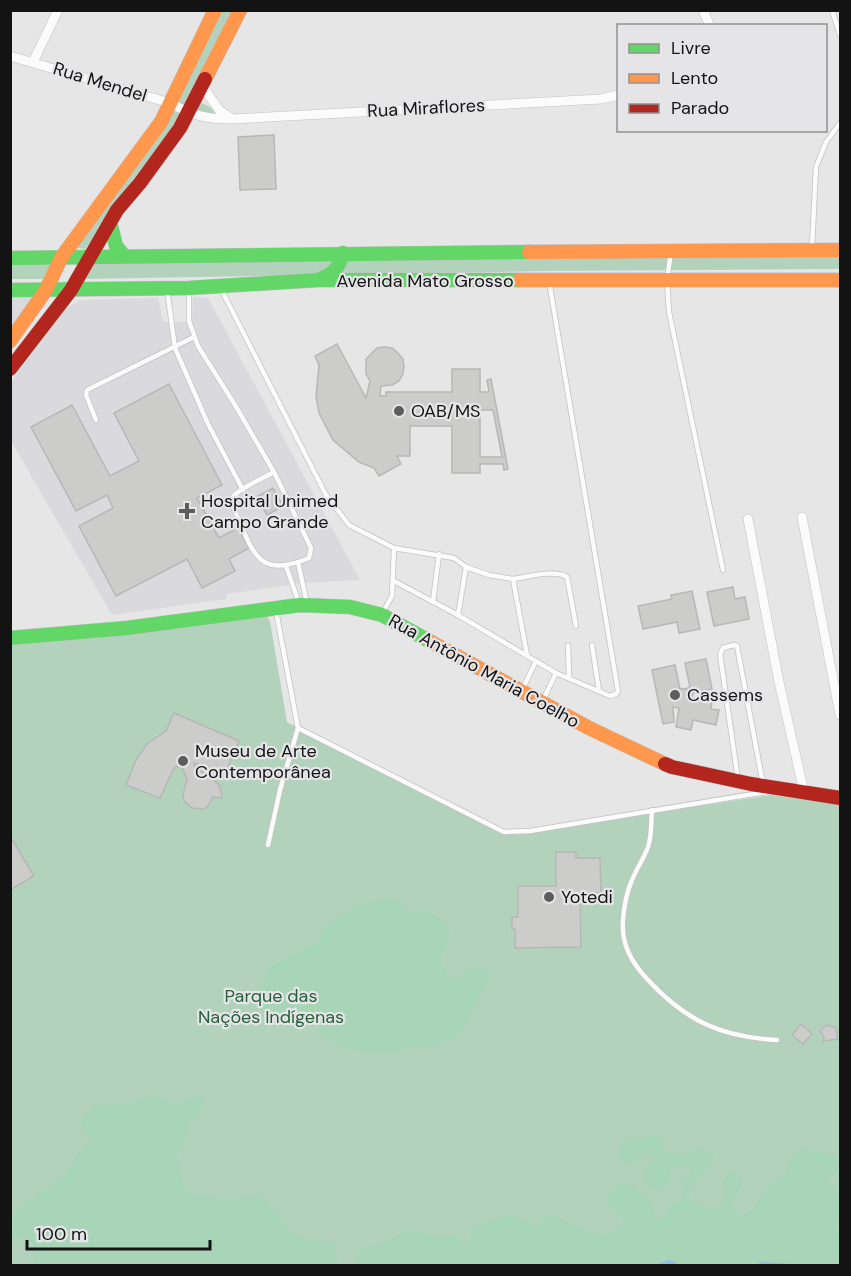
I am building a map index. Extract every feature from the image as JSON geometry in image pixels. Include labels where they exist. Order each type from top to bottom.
[{"type":"main road","points":[[10,341],[46,290],[61,258],[161,122],[215,10]]},
{"type":"main road","points":[[10,369],[72,290],[117,210],[180,128],[240,10]]},
{"type":"main road","points":[[138,153],[136,170],[140,183]]},
{"type":"main road","points":[[110,222],[116,246],[124,256]]},
{"type":"main road","name":"Avenida Mato Grosso","points":[[10,258],[840,250]]},
{"type":"main road","points":[[318,280],[333,274],[338,269],[343,254]]},
{"type":"main road","name":"Avenida Mato Grosso","points":[[10,290],[167,289],[318,280],[840,280]]},
{"type":"main road","name":"Rua Antônio Maria Coelho","points":[[10,638],[127,628],[303,605],[350,607],[382,615],[589,729],[672,767],[764,786],[840,798]]},
{"type":"street","points":[[33,62],[58,10]]},
{"type":"street","points":[[703,10],[709,24]]},
{"type":"street","name":"Rua Mendel","points":[[10,56],[170,103],[188,113]]},
{"type":"street","points":[[202,85],[219,110],[233,119]]},
{"type":"street","name":"Rua Miraflores","points":[[188,113],[207,119],[233,119],[601,99],[617,95]]},
{"type":"street","points":[[802,517],[840,715]]},
{"type":"street","points":[[748,519],[779,682],[804,792]]},
{"type":"lane","points":[[832,10],[840,35]]},
{"type":"lane","points":[[812,250],[816,167],[826,142],[840,123]]},
{"type":"lane","points":[[671,250],[667,280],[669,312],[723,570]]},
{"type":"lane","points":[[394,581],[458,615],[556,673],[614,696],[618,691],[549,281]]},
{"type":"lane","points":[[218,285],[326,495],[349,525],[394,548],[454,558],[466,567],[489,575],[513,579],[550,574],[562,575],[567,578],[576,626]]},
{"type":"lane","points":[[189,288],[189,321],[194,337],[274,472],[311,548],[309,558],[286,566],[267,565],[257,557],[233,507],[233,497],[274,472]]},
{"type":"lane","points":[[167,289],[175,348],[208,424],[243,490]]},
{"type":"lane","points":[[96,420],[86,395],[87,390],[194,337]]},
{"type":"lane","points":[[382,615],[392,596],[394,548]]},
{"type":"lane","points":[[433,602],[439,554]]},
{"type":"lane","points":[[298,562],[303,605]]},
{"type":"lane","points":[[286,566],[303,605]]},
{"type":"lane","points":[[458,615],[466,567]]},
{"type":"lane","points":[[513,579],[528,655]]},
{"type":"lane","points":[[268,845],[280,790],[298,728],[276,608]]},
{"type":"lane","points":[[568,645],[569,678]]},
{"type":"lane","points":[[592,645],[599,691]]},
{"type":"lane","points":[[739,781],[720,654],[723,648],[734,645],[737,646],[764,786]]},
{"type":"lane","points":[[522,691],[536,661]]},
{"type":"lane","points":[[542,702],[556,673]]},
{"type":"lane","points":[[298,728],[504,832],[530,831],[782,789]]},
{"type":"lane","points":[[652,810],[647,849],[632,881],[623,920],[623,936],[628,955],[666,1000],[684,1014],[703,1024],[744,1037],[777,1040]]},
{"type":"shaded area","points":[[11,294],[38,294],[11,332]]},
{"type":"shaded area","name":"Hospital Unimed Campo Grande","points":[[193,297],[208,298],[360,580],[303,583],[227,594],[226,599],[112,615],[11,441],[10,384],[63,311],[80,300],[158,298],[163,321],[172,323],[192,321]]},
{"type":"green space","points":[[219,11],[231,11],[191,98],[210,107],[221,117],[184,111],[165,140],[132,180],[85,249],[73,247],[128,168]]},
{"type":"green space","points":[[840,252],[840,269],[547,271],[82,279],[93,261]]},
{"type":"green space","points":[[11,264],[53,264],[48,279],[11,279]]},
{"type":"green space","name":"Parque das Nações Indígenas","points":[[266,616],[270,621],[287,722],[503,834],[771,795],[840,805],[840,1265],[11,1266],[11,644],[59,641]]},
{"type":"green space","points":[[386,898],[401,902],[408,913],[425,909],[442,920],[450,930],[441,962],[448,977],[458,980],[468,970],[483,967],[492,976],[471,1011],[464,1028],[453,1038],[434,1047],[413,1046],[394,1052],[373,1053],[350,1050],[322,1037],[318,1026],[303,1026],[290,1031],[282,1017],[251,1004],[271,966],[318,942],[326,925],[361,904]]},
{"type":"green space","points":[[204,1095],[202,1108],[188,1123],[186,1139],[177,1151],[183,1184],[191,1194],[230,1199],[258,1195],[294,1235],[334,1244],[339,1265],[33,1265],[33,1244],[26,1235],[11,1240],[14,1211],[65,1176],[78,1153],[92,1143],[81,1126],[84,1116],[93,1106],[117,1105],[153,1096],[175,1104]]},
{"type":"green space","points":[[656,1133],[664,1140],[663,1151],[684,1155],[697,1148],[715,1154],[707,1172],[689,1189],[691,1200],[709,1210],[722,1205],[725,1196],[722,1181],[730,1172],[739,1174],[743,1182],[731,1204],[741,1216],[754,1208],[765,1188],[785,1175],[791,1158],[806,1147],[839,1159],[837,1172],[827,1180],[840,1195],[840,1218],[836,1225],[840,1232],[840,1265],[357,1265],[356,1253],[363,1246],[383,1244],[404,1231],[416,1229],[429,1236],[457,1235],[462,1243],[468,1243],[471,1231],[481,1223],[511,1215],[538,1226],[543,1218],[553,1214],[576,1227],[603,1236],[622,1226],[623,1219],[612,1211],[607,1203],[608,1195],[617,1184],[629,1184],[651,1198],[656,1219],[666,1216],[671,1205],[681,1201],[684,1187],[681,1181],[689,1175],[691,1169],[671,1168],[668,1185],[662,1190],[654,1189],[645,1184],[644,1180],[646,1169],[653,1159],[648,1152],[631,1164],[622,1162],[618,1158],[623,1143],[629,1138],[644,1139]]},
{"type":"building","points":[[274,135],[276,189],[240,190],[238,137]]},
{"type":"building","name":"OAB/MS","points":[[337,344],[366,398],[370,381],[366,374],[366,359],[377,348],[392,348],[403,359],[404,366],[399,381],[392,385],[381,386],[380,396],[386,396],[386,392],[452,392],[452,369],[480,369],[480,392],[489,392],[487,380],[491,379],[508,469],[504,470],[503,464],[480,464],[480,473],[452,473],[452,426],[410,426],[410,456],[397,456],[401,464],[379,476],[374,468],[359,462],[333,440],[319,413],[316,396],[319,365],[315,356]],"holes":[[[480,410],[493,410],[502,457],[480,457]]]},
{"type":"building","points":[[169,384],[222,485],[197,498],[219,538],[238,528],[249,548],[229,559],[235,571],[202,588],[187,559],[116,596],[79,526],[113,508],[107,495],[76,511],[31,427],[72,405],[110,476],[139,461],[114,413]]},
{"type":"building","points":[[273,488],[283,506],[267,515],[256,497]]},
{"type":"building","points":[[733,587],[735,599],[745,597],[749,619],[714,626],[707,592]]},
{"type":"building","points":[[692,591],[700,629],[679,633],[677,622],[643,629],[638,606],[672,599],[671,595]]},
{"type":"building","name":"Cassems","points":[[706,659],[712,689],[693,693],[692,698],[712,701],[711,709],[719,710],[716,725],[693,720],[691,730],[676,727],[679,708],[673,707],[674,722],[663,724],[652,670],[675,665],[680,689],[685,689],[690,687],[685,663]]},
{"type":"building","name":"Museu de Arte Contemporânea","points":[[174,713],[239,741],[225,774],[194,763],[196,770],[206,773],[219,785],[222,795],[222,798],[213,797],[204,809],[192,808],[184,801],[183,795],[187,779],[181,765],[174,768],[160,798],[126,785],[136,760],[147,744],[166,731]]},
{"type":"building","points":[[10,836],[34,876],[10,890]]},
{"type":"building","name":"Yotedi","points":[[556,852],[576,852],[576,858],[600,858],[601,893],[580,893],[581,947],[515,948],[515,929],[512,929],[512,917],[518,917],[518,886],[556,886]]},
{"type":"building","points":[[801,1024],[812,1034],[803,1044],[792,1035]]},
{"type":"building","points":[[826,1025],[836,1028],[838,1039],[823,1041],[824,1037],[820,1031]]},
{"type":"waterway","points":[[658,1266],[670,1262],[678,1266]]},
{"type":"waterway","points":[[757,1266],[762,1264],[793,1266]]},
{"type":"traffic: fast","points":[[110,222],[116,246],[124,256]]},
{"type":"traffic: fast","points":[[10,258],[529,252]]},
{"type":"traffic: fast","points":[[320,279],[335,269],[343,253]]},
{"type":"traffic: fast","points":[[10,290],[189,288],[318,280],[519,280]]},
{"type":"traffic: fast","points":[[10,638],[127,628],[300,605],[350,607],[382,615],[431,642]]},
{"type":"traffic: slow","points":[[10,341],[46,290],[61,258],[161,122],[215,10]]},
{"type":"traffic: slow","points":[[205,79],[240,10]]},
{"type":"traffic: slow","points":[[529,252],[840,250]]},
{"type":"traffic: slow","points":[[519,280],[840,280]]},
{"type":"traffic: slow","points":[[431,642],[589,728],[665,764]]},
{"type":"traffic: jam","points":[[10,369],[71,290],[117,210],[180,128],[205,79]]},
{"type":"traffic: jam","points":[[665,764],[751,784],[840,798]]},
{"type":"place","name":"OAB/MS","points":[[399,411]]},
{"type":"place","name":"Hospital Unimed Campo Grande","points":[[187,511]]},
{"type":"place","name":"Cassems","points":[[675,695]]},
{"type":"place","name":"Museu de Arte Contemporânea","points":[[183,761]]},
{"type":"place","name":"Yotedi","points":[[549,897]]}]
